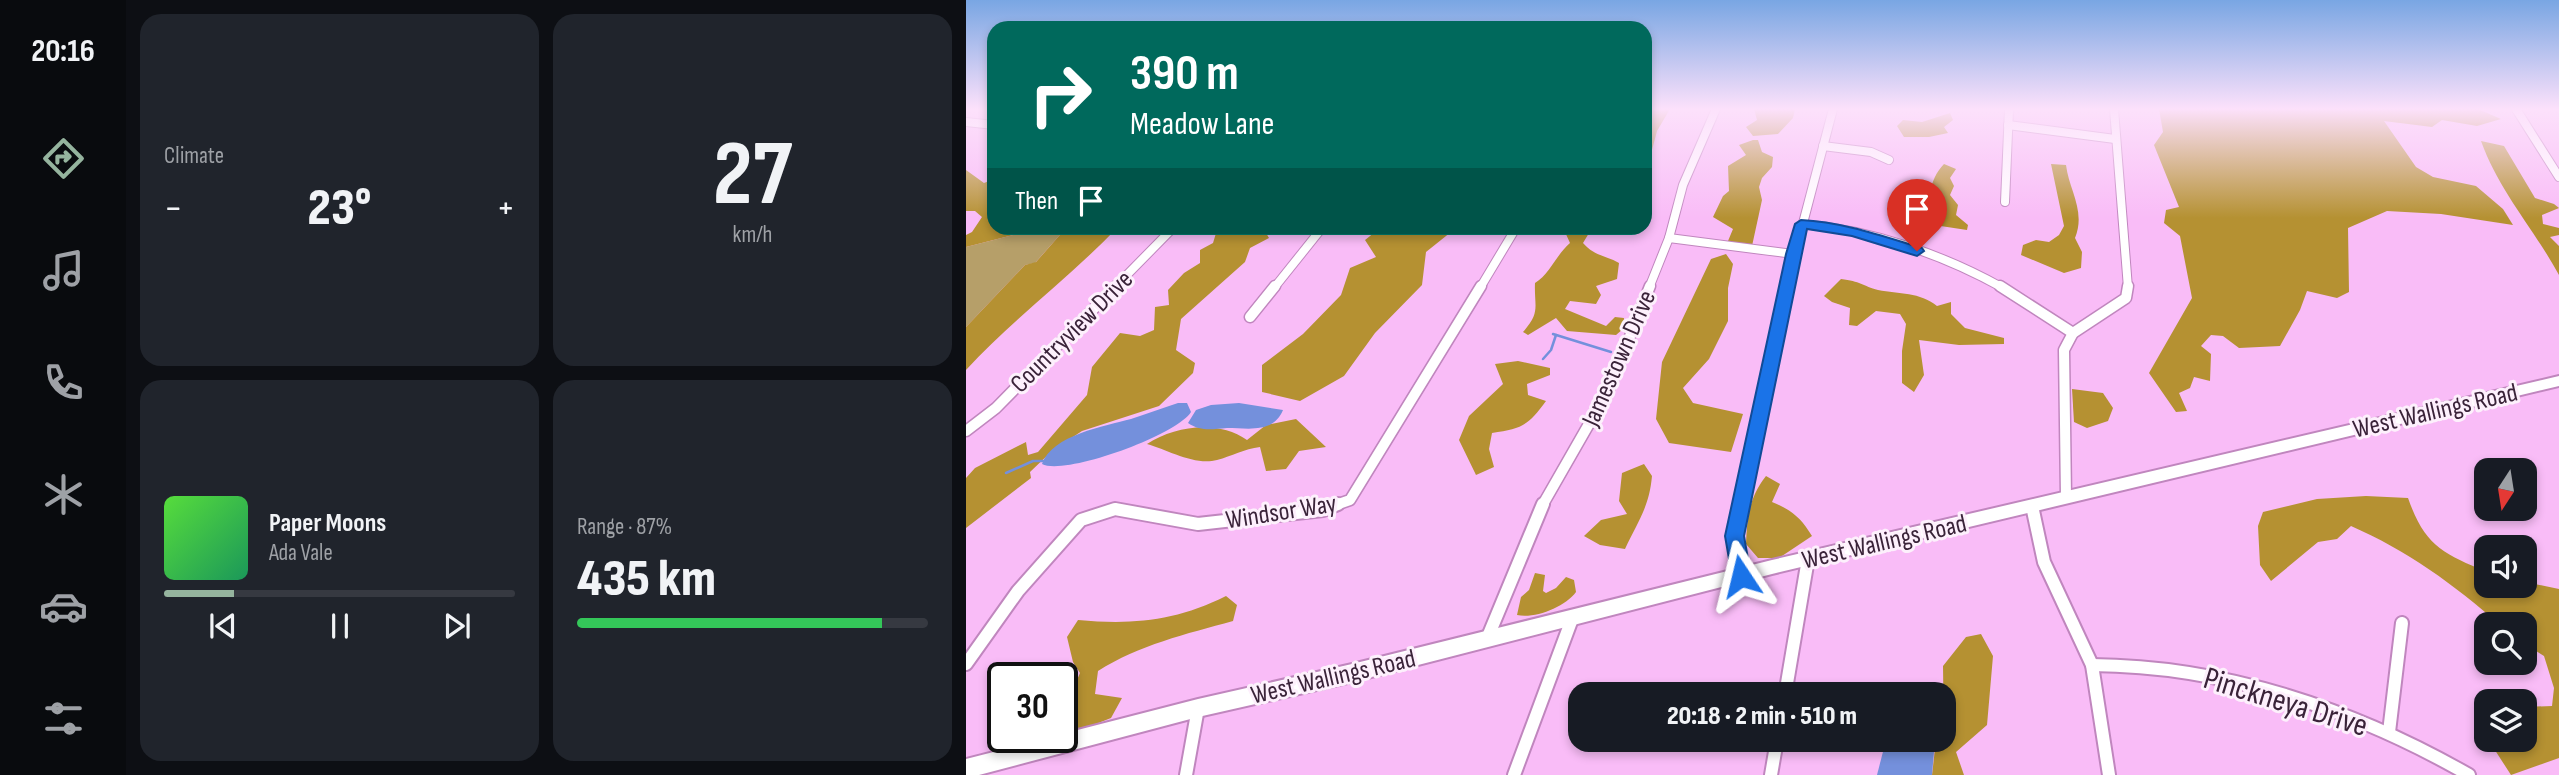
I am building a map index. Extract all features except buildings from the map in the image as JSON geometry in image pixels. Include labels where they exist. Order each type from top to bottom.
[{"type":"street","name":"Jamestown Drive","points":[[1488,639],[1544,501],[1609,390],[1669,238],[1683,185],[1700,145]]},
{"type":"street","points":[[2005,202],[2007,145]]},
{"type":"street","points":[[2066,496],[2064,350],[2073,333],[2126,299],[2128,285],[2116,145]]},
{"type":"street","points":[[2539,145],[2559,177]]},
{"type":"street","points":[[1741,576],[1735,536],[1793,254],[1823,146],[1871,152],[1889,160]]},
{"type":"street","points":[[1801,224],[1825,225],[1855,232],[1956,265],[1993,282],[2073,333]]},
{"type":"street","name":"Countryview Drive","points":[[966,431],[996,408],[1166,235]]},
{"type":"street","points":[[1251,317],[1316,235]]},
{"type":"street","name":"Windsor Way","points":[[966,664],[1018,591],[1081,520],[1115,509],[1198,524],[1323,510],[1350,500],[1512,235]]},
{"type":"street","points":[[1669,238],[1793,254]]},
{"type":"street","name":"West Wallings Road","points":[[966,769],[1198,708],[1572,619],[2066,496],[2559,381]]},
{"type":"street","points":[[2032,506],[2044,562],[2092,665],[2109,775]]},
{"type":"street","points":[[1787,682],[1808,559]]},
{"type":"street","points":[[1514,775],[1572,619]]},
{"type":"street","points":[[2389,732],[2402,623]]},
{"type":"street","name":"Pinckneya Drive","points":[[2092,665],[2120,663],[2196,673],[2285,695],[2389,732],[2469,775]]},
{"type":"street","points":[[1186,775],[1198,708]]},
{"type":"street","points":[[1770,775],[1775,752]]},
{"type":"shaded area","points":[[1739,145],[1760,145],[1762,152],[1773,157],[1772,167],[1762,178],[1759,187],[1762,200],[1752,246],[1728,241],[1733,229],[1713,217],[1723,196],[1729,191],[1728,166],[1746,155]]},
{"type":"shaded area","points":[[2154,145],[2401,145],[2416,167],[2433,177],[2476,186],[2503,209],[2513,225],[2441,214],[2387,211],[2348,228],[2349,292],[2337,298],[2307,291],[2280,346],[2239,348],[2223,336],[2211,335],[2201,346],[2211,354],[2210,381],[2194,377],[2190,388],[2179,393],[2187,411],[2176,412],[2149,373],[2192,298],[2180,236],[2164,223],[2166,210],[2179,207]]},
{"type":"shaded area","points":[[2483,145],[2504,146],[2535,198],[2559,208],[2542,215],[2543,224],[2559,228],[2559,235],[2550,237],[2559,246],[2559,275],[2497,177]]},
{"type":"shaded area","points":[[1944,164],[1956,169],[1950,178],[1954,186],[1950,195],[1958,205],[1956,215],[1968,225],[1967,230],[1934,225],[1931,218],[1930,193],[1935,177]]},
{"type":"shaded area","points":[[2051,164],[2066,165],[2078,210],[2075,238],[2082,252],[2081,268],[2064,273],[2021,255],[2023,245],[2036,240],[2049,242],[2059,235],[2064,226]]},
{"type":"shaded area","points":[[966,170],[984,183],[987,182],[987,235],[1013,235],[966,247],[966,235],[972,232],[982,217],[975,211],[966,211]]},
{"type":"shaded area","points":[[1013,235],[1060,235],[1035,263],[1025,265],[966,327],[966,247]]},
{"type":"shaded area","points":[[1060,235],[1110,235],[966,370],[966,327],[1025,265],[1036,262]]},
{"type":"shaded area","points":[[1215,235],[1267,235],[1269,238],[1250,248],[1245,262],[1181,319],[1176,350],[1195,363],[1193,373],[1159,406],[1082,431],[1052,451],[1030,472],[1031,478],[966,528],[966,478],[975,468],[1026,442],[1028,455],[1038,452],[1087,395],[1092,367],[1120,333],[1140,336],[1154,330],[1155,307],[1169,305],[1168,290],[1184,273],[1200,263],[1200,250],[1213,243]]},
{"type":"shaded area","points":[[1371,235],[1447,235],[1426,252],[1422,285],[1375,333],[1344,376],[1300,401],[1262,392],[1262,365],[1303,334],[1341,295],[1350,268],[1376,257],[1365,240]]},
{"type":"shaded area","points":[[1566,235],[1588,235],[1583,243],[1587,247],[1619,263],[1617,279],[1596,286],[1601,295],[1596,304],[1570,301],[1565,309],[1606,326],[1615,317],[1624,318],[1623,329],[1616,335],[1567,331],[1556,318],[1528,335],[1523,332],[1534,314],[1535,283],[1545,275],[1570,243]]},
{"type":"shaded area","points":[[1726,254],[1733,264],[1728,288],[1728,321],[1709,359],[1683,388],[1693,403],[1743,414],[1731,452],[1669,443],[1656,419],[1662,362],[1711,259]]},
{"type":"shaded area","points":[[1841,279],[1878,290],[1916,296],[1937,306],[1951,302],[1951,314],[1965,328],[2004,338],[2004,344],[1959,345],[1919,340],[1924,375],[1914,392],[1902,383],[1902,351],[1906,324],[1900,314],[1876,311],[1857,326],[1849,325],[1850,308],[1824,296]]},
{"type":"shaded area","points":[[1518,361],[1550,368],[1550,375],[1527,384],[1528,395],[1546,401],[1523,425],[1492,433],[1489,449],[1494,467],[1476,475],[1459,440],[1469,416],[1503,384],[1495,364]]},
{"type":"shaded area","points":[[2072,389],[2103,393],[2113,408],[2108,421],[2087,428],[2074,422]]},
{"type":"shaded area","points":[[1296,419],[1326,447],[1299,451],[1286,469],[1266,471],[1260,447],[1217,460],[1200,461],[1147,444],[1171,433],[1197,427],[1224,430],[1247,440],[1266,425]]},
{"type":"shaded area","points":[[1644,464],[1652,476],[1648,497],[1625,549],[1600,545],[1584,536],[1601,520],[1627,514],[1619,501],[1622,473]]},
{"type":"shaded area","points":[[1766,476],[1780,484],[1772,502],[1795,515],[1812,536],[1779,558],[1758,558],[1746,544],[1750,508]]},
{"type":"shaded area","points":[[2366,496],[2408,498],[2421,527],[2437,546],[2474,566],[2474,598],[2537,598],[2537,584],[2559,589],[2559,758],[2511,775],[2496,752],[2537,752],[2537,707],[2552,706],[2554,688],[2544,656],[2537,652],[2537,612],[2484,612],[2429,570],[2391,546],[2351,526],[2337,539],[2318,542],[2271,581],[2260,565],[2258,526],[2263,512],[2317,499]]},
{"type":"shaded area","points":[[1535,573],[1545,575],[1543,591],[1546,593],[1556,588],[1566,577],[1574,580],[1576,592],[1549,611],[1517,615],[1521,597],[1529,590]]},
{"type":"shaded area","points":[[1226,596],[1237,605],[1233,621],[1146,647],[1098,671],[1095,694],[1122,698],[1111,718],[1078,731],[1080,673],[1078,662],[1073,662],[1067,637],[1078,620],[1117,622],[1154,619],[1208,604]]},
{"type":"shaded area","points":[[1981,634],[1993,656],[1987,725],[1956,752],[1956,682],[1943,682],[1943,666],[1966,637]]},
{"type":"shaded area","points":[[1935,752],[1956,752],[1964,775],[1932,775]]},
{"type":"water","points":[[1178,403],[1187,403],[1191,412],[1165,432],[1144,442],[1073,464],[1042,464],[1056,446],[1080,433]]},
{"type":"water","points":[[1239,403],[1283,410],[1273,423],[1259,428],[1207,429],[1188,423],[1196,410],[1211,405]]},
{"type":"water","points":[[1883,752],[1934,752],[1932,775],[1877,775]]},
{"type":"waterway","points":[[1553,334],[1611,352]]},
{"type":"waterway","points":[[1543,359],[1551,350],[1556,335]]},
{"type":"waterway","points":[[1006,473],[1033,461],[1045,461]]},
{"type":"route","points":[[1741,576],[1735,536],[1801,224],[1825,225],[1917,251]]}]
